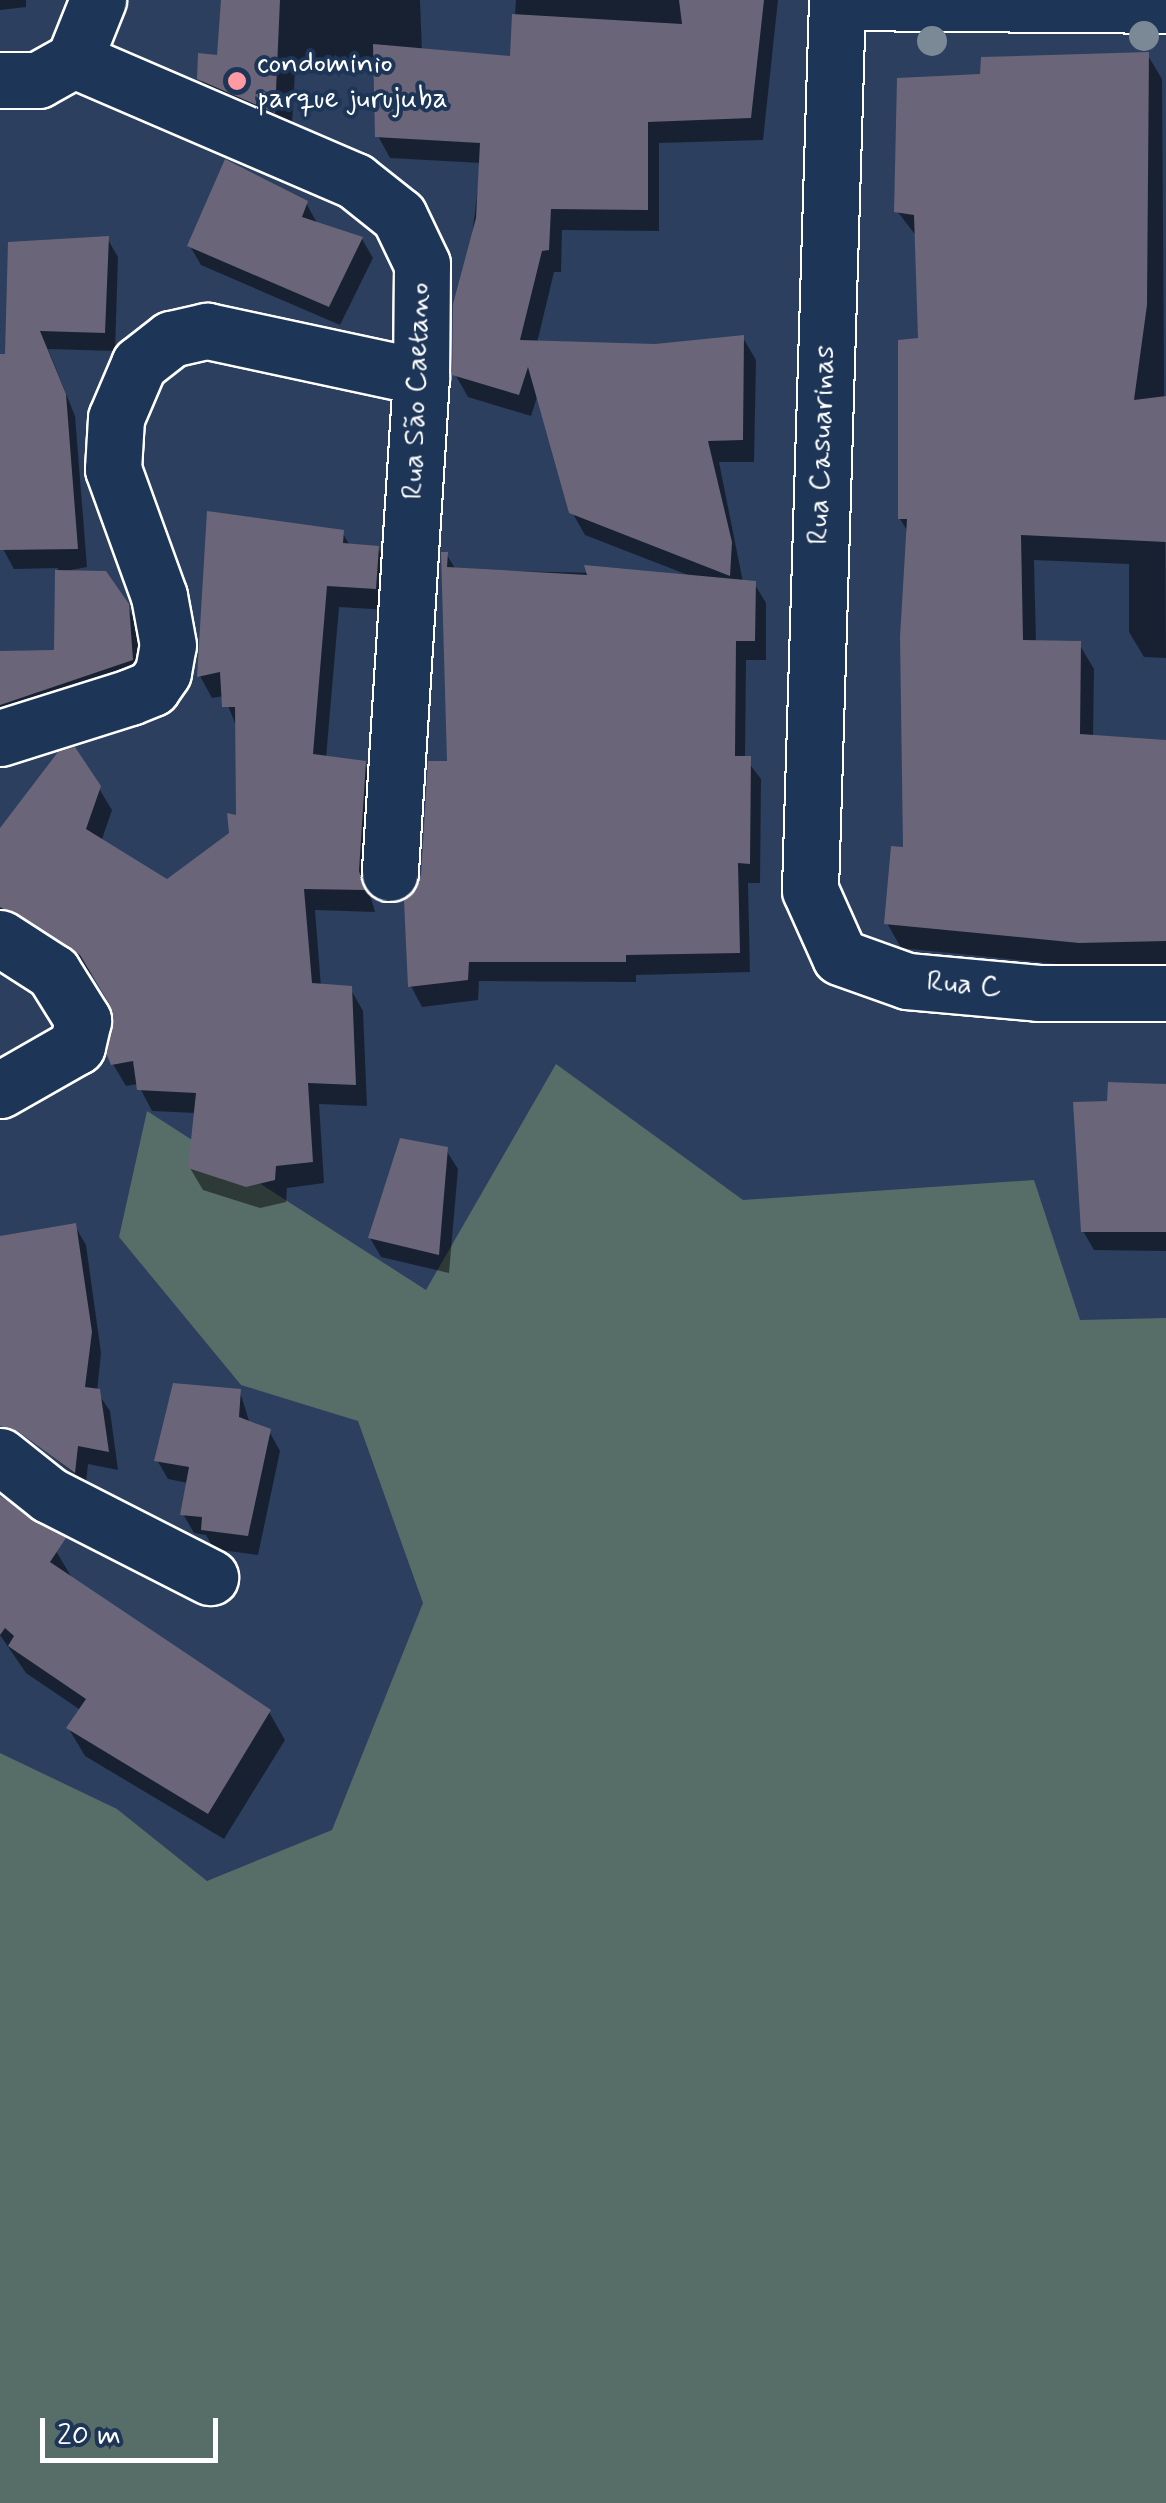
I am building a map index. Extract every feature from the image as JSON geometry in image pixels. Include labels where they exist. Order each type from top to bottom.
[{"type":"street","points":[[0,80],[38,80],[74,60],[98,0]]},
{"type":"street","points":[[837,1],[1166,4]]},
{"type":"street","name":"Rua Casuarinas","points":[[810,890],[837,1]]},
{"type":"street","name":"Rua São Caetano","points":[[74,60],[355,182],[399,216],[422,264],[422,378],[390,874]]},
{"type":"street","points":[[0,738],[130,697],[152,688],[163,672],[168,645],[159,596],[113,469],[116,418],[139,364],[171,339],[207,331],[422,378]]},
{"type":"street","name":"Rua C","points":[[810,890],[840,957],[907,981],[1038,992],[1166,993]]},
{"type":"street","points":[[0,938],[54,972],[84,1020],[76,1046],[48,1068],[0,1090]]},
{"type":"street","points":[[0,1456],[49,1495],[210,1577]]},
{"type":"green space","points":[[556,1064],[743,1200],[1034,1180],[1080,1320],[1166,1318],[1166,2503],[0,2503],[0,1753],[117,1809],[207,1881],[332,1830],[423,1603],[358,1421],[241,1385],[119,1237],[147,1111],[426,1290]]},
{"type":"building","points":[[221,0],[280,0],[275,113],[197,79],[198,53],[217,55]]},
{"type":"building","points":[[679,0],[764,0],[751,118],[648,122],[648,210],[551,209],[549,250],[542,251],[520,340],[655,344],[744,335],[743,440],[708,441],[732,542],[730,576],[569,513],[528,367],[519,395],[452,375],[453,304],[476,218],[480,143],[375,137],[373,44],[510,56],[512,14],[682,24]]},
{"type":"building","points":[[1149,52],[1147,305],[1134,400],[1166,396],[1166,542],[1021,535],[1023,640],[1081,641],[1080,734],[1166,740],[1166,941],[1079,943],[884,924],[891,846],[903,847],[900,637],[907,519],[898,519],[898,340],[918,338],[914,215],[894,212],[897,78],[980,74],[981,57]]},
{"type":"building","points":[[225,159],[308,201],[302,217],[363,237],[329,307],[187,246]]},
{"type":"building","points":[[109,236],[105,333],[40,331],[66,394],[78,549],[0,550],[0,354],[5,354],[8,242]]},
{"type":"building","points":[[207,511],[344,530],[343,543],[379,546],[376,589],[327,586],[313,754],[366,761],[359,871],[365,890],[304,889],[312,983],[352,986],[356,1085],[308,1083],[313,1162],[276,1166],[275,1180],[246,1187],[188,1168],[196,1093],[137,1090],[133,1061],[111,1065],[107,1055],[110,1005],[80,955],[0,907],[0,828],[58,752],[75,747],[101,786],[86,829],[167,879],[229,833],[227,813],[236,815],[235,707],[222,707],[220,672],[197,677]]},
{"type":"building","points":[[441,552],[448,552],[447,567],[587,575],[584,565],[756,581],[755,641],[736,641],[735,756],[751,756],[750,864],[738,863],[740,953],[626,955],[626,962],[469,962],[468,980],[408,987],[404,901],[421,875],[428,761],[447,761]]},
{"type":"building","points":[[55,570],[106,571],[129,604],[133,660],[0,705],[0,651],[54,650]]},
{"type":"building","points":[[1108,1082],[1166,1084],[1166,1232],[1081,1232],[1073,1102],[1107,1101]]},
{"type":"building","points":[[400,1138],[448,1147],[439,1255],[368,1238]]},
{"type":"building","points":[[76,1223],[92,1332],[85,1387],[100,1389],[109,1452],[78,1446],[75,1473],[19,1432],[0,1426],[0,1236]]},
{"type":"building","points":[[173,1383],[241,1389],[239,1417],[271,1429],[248,1536],[201,1530],[202,1517],[180,1515],[189,1467],[154,1461]]},
{"type":"building","points":[[0,1496],[66,1538],[50,1562],[271,1710],[208,1814],[66,1728],[86,1699],[8,1646],[14,1636],[5,1628],[0,1635]]},
{"type":"place","name":"condominio parque jurujuba","points":[[237,81]]}]
